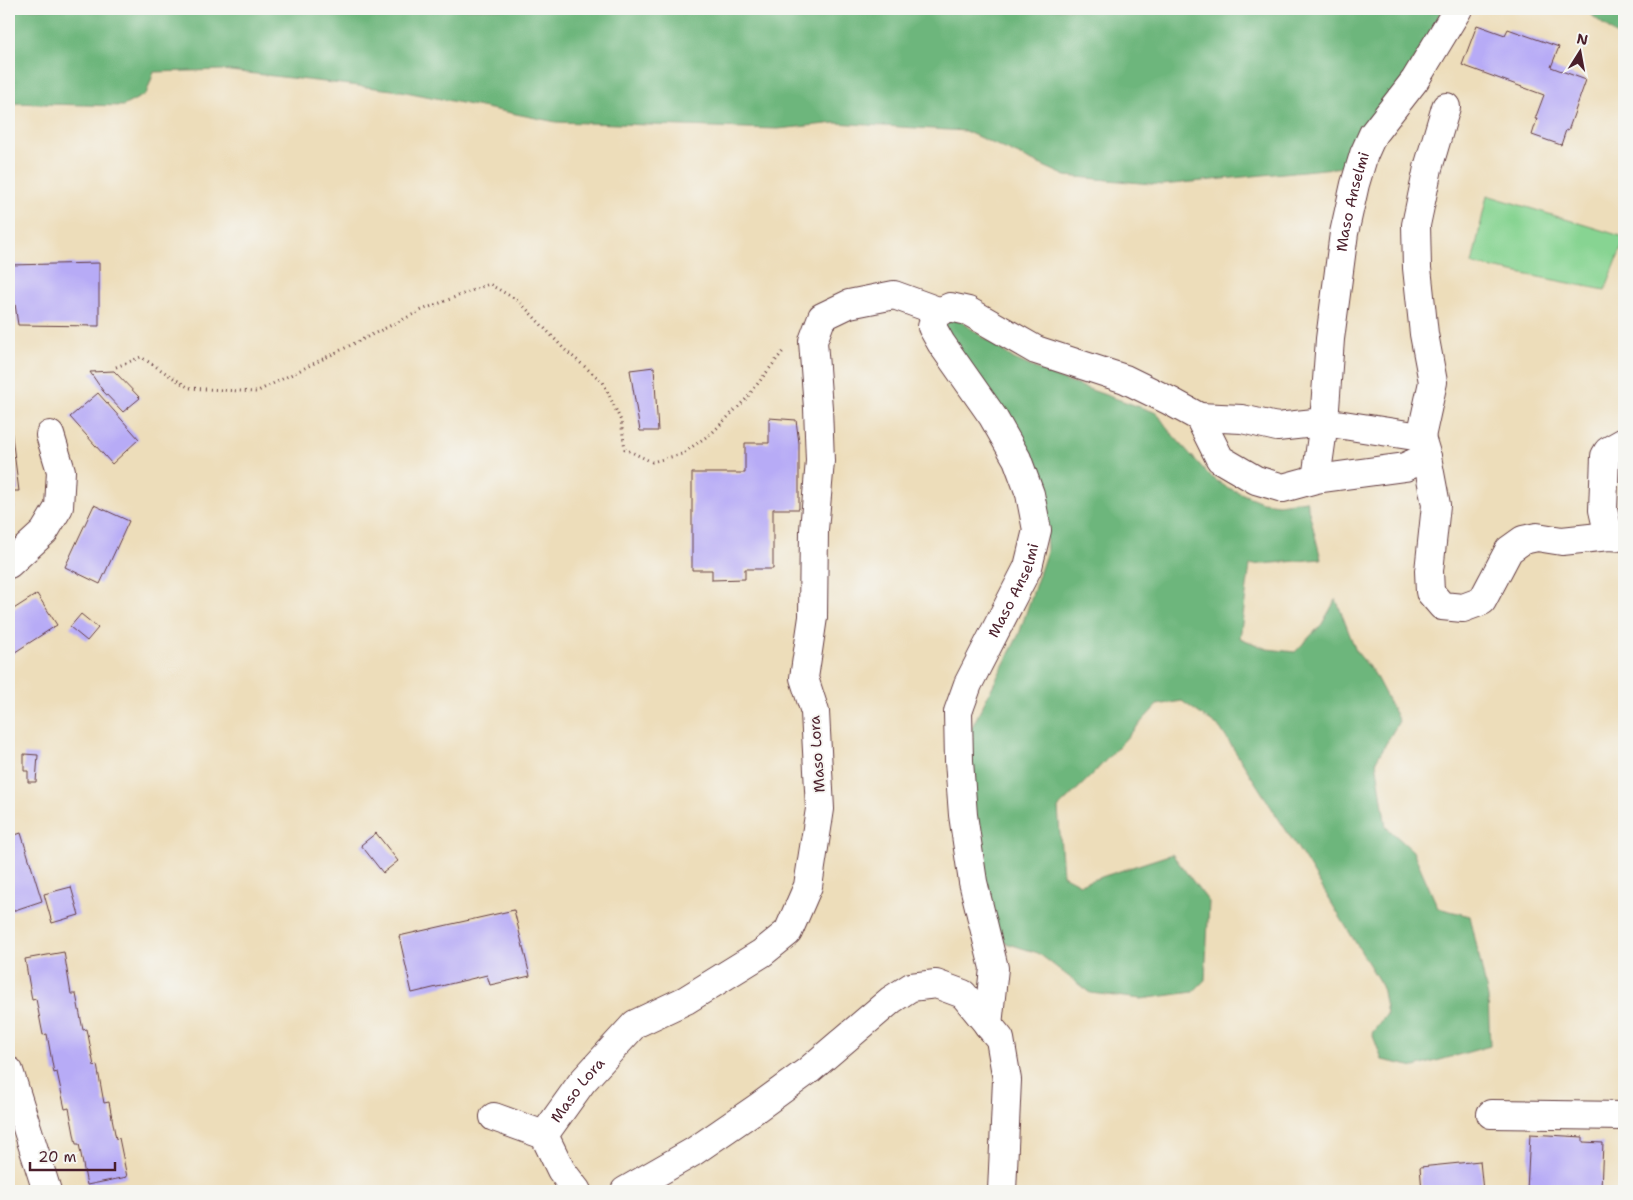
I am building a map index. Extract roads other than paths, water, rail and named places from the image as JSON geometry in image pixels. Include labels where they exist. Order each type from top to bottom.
[{"type":"street","name":"Maso Anselmi","points":[[1316,479],[1324,422],[1330,339],[1344,233],[1364,154],[1373,134],[1415,80],[1458,9]]},
{"type":"street","points":[[1446,107],[1428,168],[1416,225],[1417,268],[1424,334],[1433,382],[1424,447],[1436,505],[1429,571],[1430,592],[1442,606],[1463,608],[1482,601],[1509,550],[1523,540],[1537,537],[1562,541],[1616,536],[1603,510],[1605,456],[1608,451],[1624,442]]},
{"type":"street","name":"Maso Lora","points":[[544,1135],[582,1082],[635,1024],[686,1000],[762,953],[788,932],[808,886],[820,809],[815,712],[804,678],[813,617],[814,530],[820,461],[813,341],[822,317],[849,304],[894,295],[938,312]]},
{"type":"street","points":[[938,312],[950,306],[968,311],[1036,350],[1126,378],[1199,417],[1242,419],[1277,427],[1324,422],[1424,447]]},
{"type":"street","name":"Maso Anselmi","points":[[938,312],[932,327],[949,355],[993,417],[1017,459],[1030,494],[1037,530],[1028,567],[968,684],[958,712],[963,815],[973,882],[994,968],[988,1025]]},
{"type":"street","points":[[1199,417],[1220,459],[1256,480],[1283,488],[1316,479],[1405,467],[1424,447]]},
{"type":"street","points":[[9,564],[44,532],[59,507],[61,472],[50,435]]},
{"type":"street","points":[[625,1191],[693,1152],[757,1108],[809,1070],[891,1000],[912,987],[936,984],[963,994],[1000,1039],[1006,1080],[1002,1191]]},
{"type":"street","points":[[9,1071],[47,1191]]},
{"type":"street","points":[[1491,1114],[1624,1116]]},
{"type":"street","name":"Maso Lora","points":[[494,1117],[544,1135],[562,1170],[577,1191]]}]
